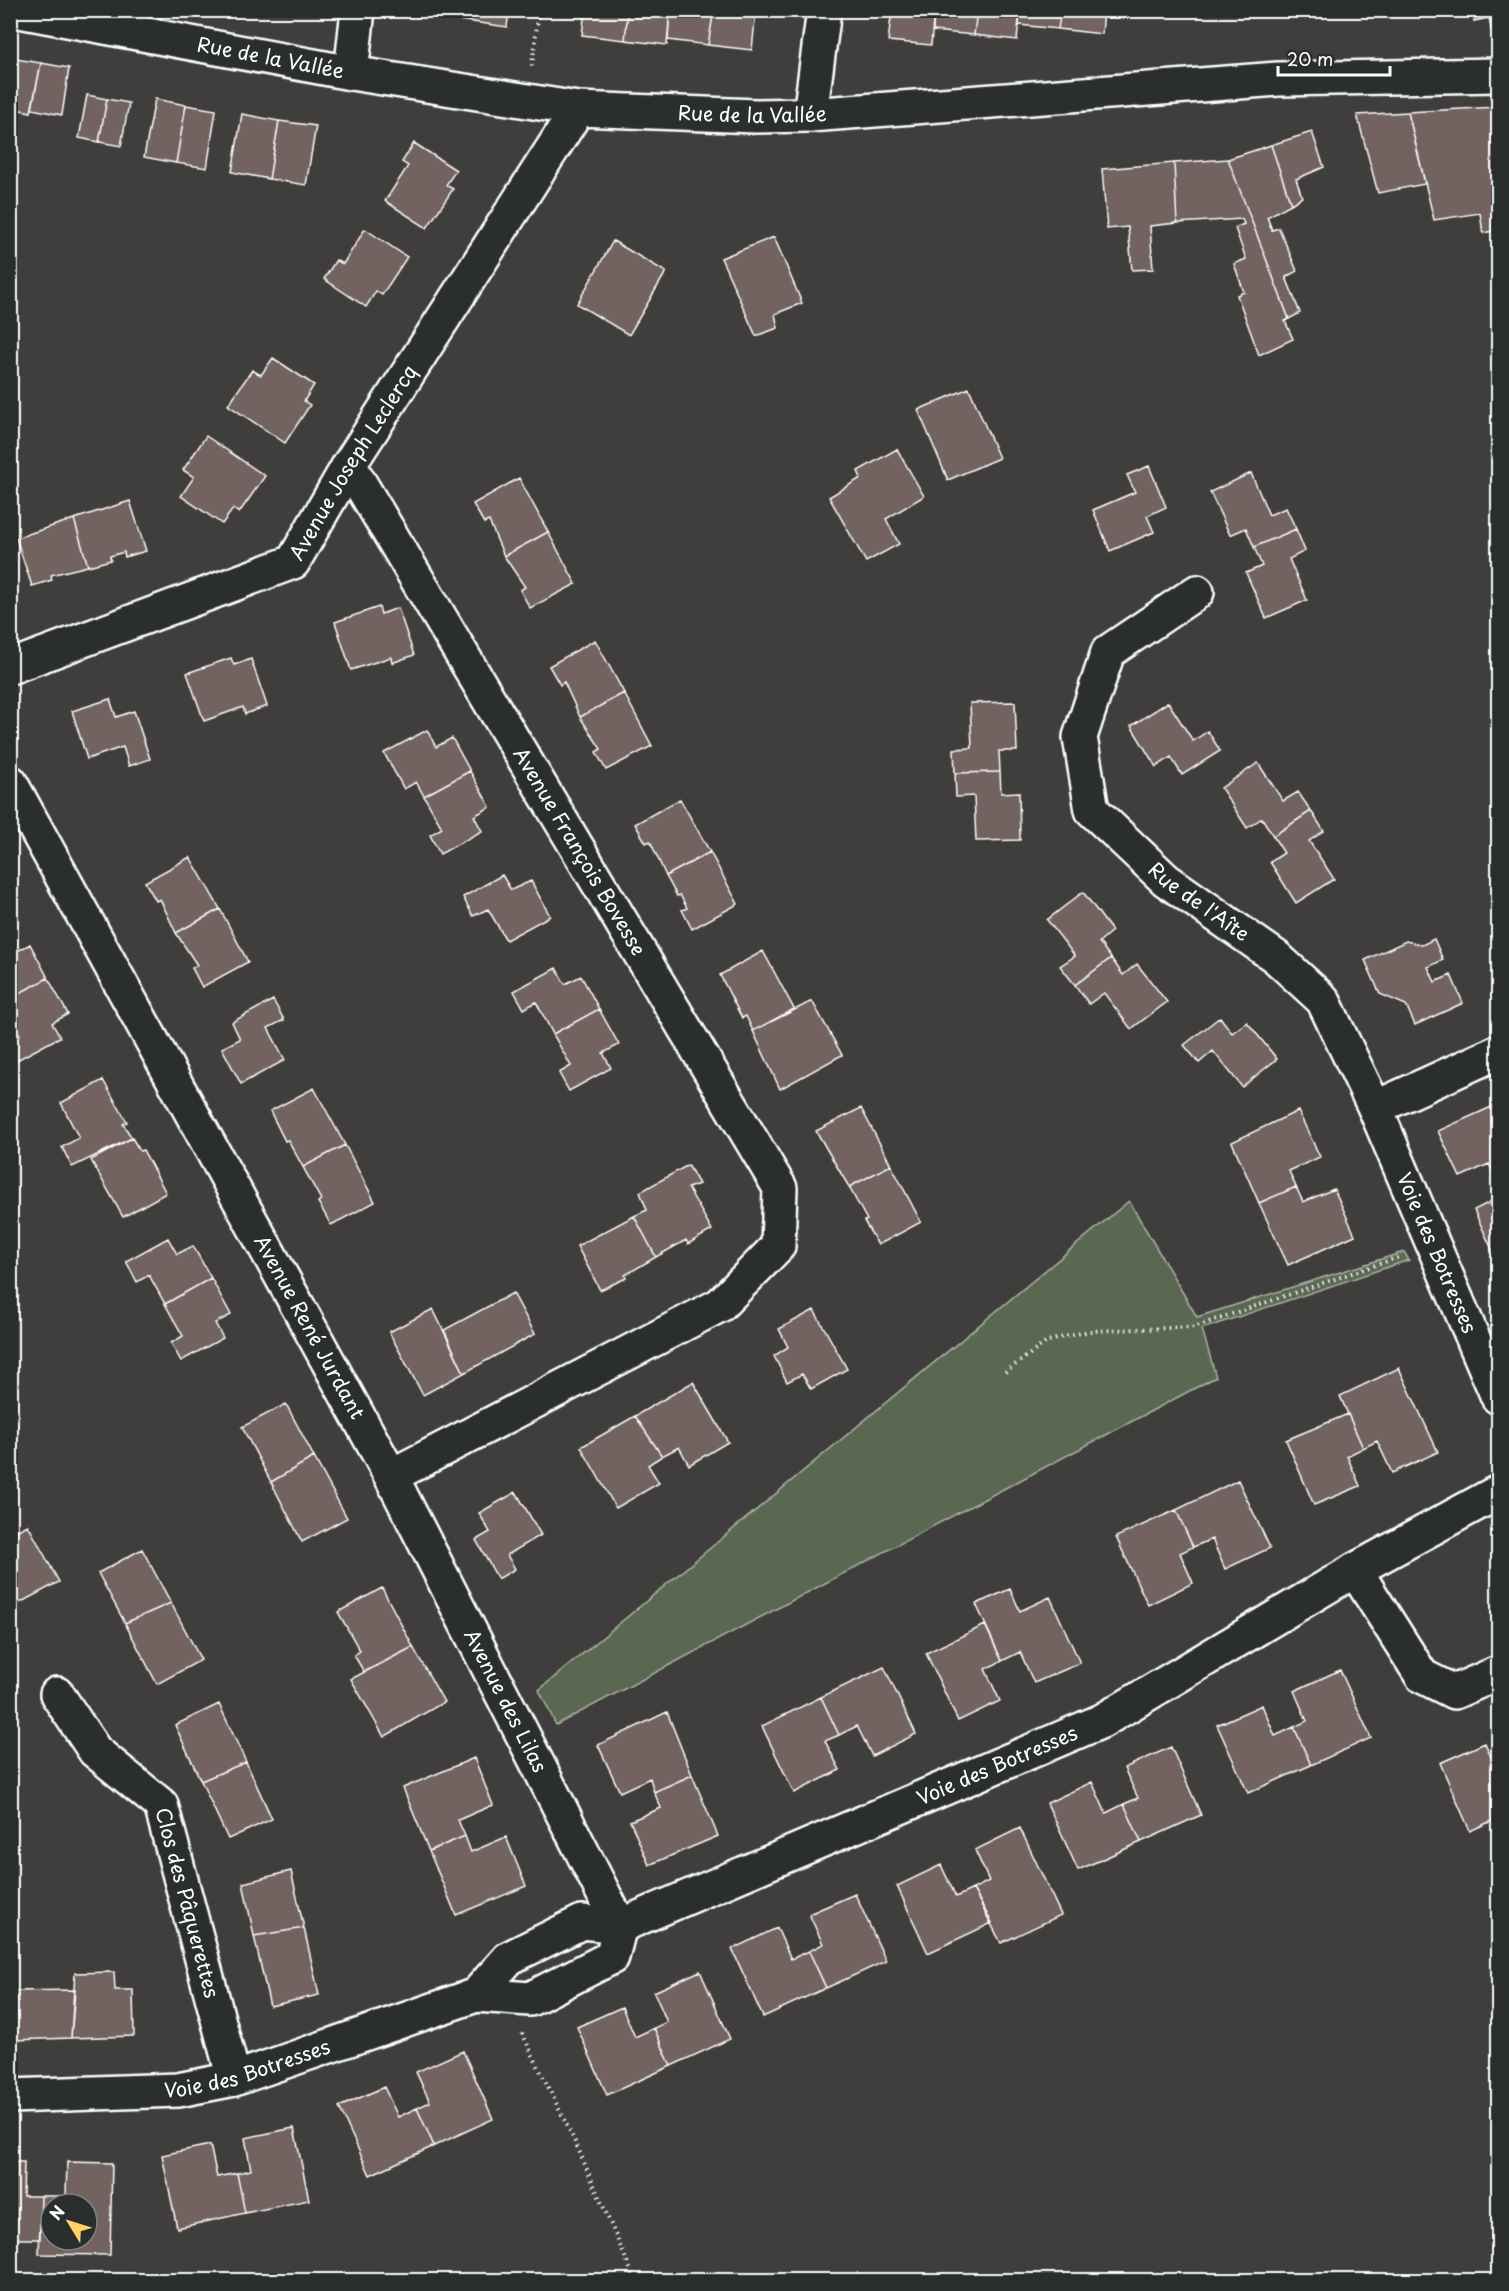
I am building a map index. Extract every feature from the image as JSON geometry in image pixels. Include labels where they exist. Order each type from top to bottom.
[{"type":"street","name":"Rue de la Vallée","points":[[14,10],[351,73],[578,109],[756,116],[810,115],[1278,79],[1498,75]]},
{"type":"street","points":[[351,73],[358,10]]},
{"type":"street","points":[[810,115],[824,10]]},
{"type":"street","name":"Avenue Joseph Leclercq","points":[[10,667],[293,562],[349,465],[578,109]]},
{"type":"street","name":"Avenue François Bovesse","points":[[349,465],[780,1188],[778,1246],[720,1305],[391,1476]]},
{"type":"street","name":"Rue de l'Aîte","points":[[1197,592],[1108,652],[1080,737],[1092,810],[1166,880],[1276,957],[1323,1000],[1375,1108]]},
{"type":"street","name":"Avenue René Jurdant","points":[[10,782],[391,1476]]},
{"type":"street","points":[[1375,1108],[1498,1052]]},
{"type":"street","name":"Voie des Botresses","points":[[1375,1108],[1498,1397]]},
{"type":"street","name":"Avenue des Lilas","points":[[391,1476],[620,1926]]},
{"type":"street","name":"Voie des Botresses","points":[[476,1995],[509,1958],[582,1922],[620,1926],[1102,1721],[1355,1570],[1498,1492]]},
{"type":"street","points":[[1355,1570],[1422,1676],[1454,1692],[1498,1672]]},
{"type":"street","name":"Clos des Pâquerettes","points":[[57,1694],[95,1751],[160,1805],[234,2079]]},
{"type":"street","name":"Voie des Botresses","points":[[10,2096],[178,2090],[234,2079],[476,1995],[530,2000],[612,1957],[620,1926]]},
{"type":"path","points":[[528,102],[539,10]]},
{"type":"path","points":[[1005,1372],[1048,1341],[1089,1331],[1194,1327],[1434,1245]]},
{"type":"path","points":[[514,1998],[523,2036],[576,2144],[635,2280]]},
{"type":"green space","points":[[1129,1201],[1197,1317],[1404,1252],[1409,1260],[1202,1329],[1216,1377],[556,1725],[539,1690]]},
{"type":"building","points":[[423,10],[468,10],[466,21],[423,16]]},
{"type":"building","points":[[468,10],[509,10],[507,27],[466,21]]},
{"type":"building","points":[[585,10],[628,10],[625,40],[582,35]]},
{"type":"building","points":[[628,10],[670,10],[667,45],[625,40]]},
{"type":"building","points":[[670,10],[714,10],[708,45],[668,40]]},
{"type":"building","points":[[714,10],[756,10],[752,50],[708,45]]},
{"type":"building","points":[[892,10],[934,10],[931,45],[888,41]]},
{"type":"building","points":[[934,10],[977,10],[974,35],[933,31]]},
{"type":"building","points":[[977,10],[1020,10],[1017,40],[974,35]]},
{"type":"building","points":[[1020,10],[1061,10],[1058,29],[1019,25]]},
{"type":"building","points":[[1061,10],[1104,10],[1102,34],[1058,29]]},
{"type":"building","points":[[1472,10],[1498,10],[1498,54],[1496,55],[1489,18],[1474,21]]},
{"type":"building","points":[[10,58],[41,63],[31,112],[10,108]]},
{"type":"building","points":[[41,63],[69,68],[62,115],[32,109]]},
{"type":"building","points":[[87,95],[107,99],[99,142],[79,138]]},
{"type":"building","points":[[107,99],[129,103],[121,146],[99,142]]},
{"type":"building","points":[[155,99],[186,105],[176,163],[144,157]]},
{"type":"building","points":[[186,105],[216,110],[207,168],[176,163]]},
{"type":"building","points":[[1496,107],[1498,230],[1483,233],[1480,213],[1434,220],[1408,112]]},
{"type":"building","points":[[1408,112],[1425,184],[1378,193],[1357,115]]},
{"type":"building","points":[[242,114],[279,121],[269,179],[232,172]]},
{"type":"building","points":[[279,121],[316,126],[306,185],[269,179]]},
{"type":"building","points":[[1312,132],[1324,167],[1296,179],[1302,197],[1291,204],[1271,145]]},
{"type":"building","points":[[414,143],[456,170],[446,185],[453,189],[427,228],[385,201],[408,166],[402,162]]},
{"type":"building","points":[[1271,145],[1291,204],[1267,217],[1272,230],[1279,228],[1297,271],[1286,277],[1300,313],[1289,319],[1228,159]]},
{"type":"building","points":[[1228,159],[1289,319],[1285,321],[1293,339],[1259,355],[1237,295],[1244,292],[1234,264],[1246,259],[1235,228],[1244,224],[1242,219],[1177,223],[1174,163]]},
{"type":"building","points":[[1174,163],[1177,223],[1150,226],[1153,269],[1132,270],[1128,227],[1107,229],[1102,169]]},
{"type":"building","points":[[365,229],[407,257],[382,295],[376,291],[366,307],[324,279],[336,260],[343,264]]},
{"type":"building","points":[[774,237],[802,303],[775,314],[778,328],[756,336],[721,258]]},
{"type":"building","points":[[613,241],[666,272],[629,335],[577,304]]},
{"type":"building","points":[[273,358],[314,385],[304,401],[310,405],[285,443],[228,405],[252,370],[261,375]]},
{"type":"building","points":[[969,388],[999,458],[948,480],[918,410]]},
{"type":"building","points":[[206,436],[265,476],[239,513],[233,509],[222,524],[181,496],[194,477],[183,470]]},
{"type":"building","points":[[897,449],[924,496],[886,519],[899,544],[866,562],[829,497],[861,478],[858,471]]},
{"type":"building","points":[[1149,466],[1166,507],[1147,516],[1154,532],[1110,551],[1093,510],[1135,492],[1127,475]]},
{"type":"building","points":[[1251,473],[1269,515],[1286,508],[1296,529],[1254,547],[1246,528],[1230,535],[1210,492]]},
{"type":"building","points":[[519,478],[548,532],[504,556],[489,521],[484,523],[473,504]]},
{"type":"building","points":[[130,501],[146,551],[125,557],[124,552],[110,556],[111,560],[88,566],[74,519]]},
{"type":"building","points":[[74,519],[88,566],[51,575],[52,580],[32,586],[16,538]]},
{"type":"building","points":[[1296,529],[1305,551],[1289,559],[1307,600],[1266,618],[1246,573],[1262,566],[1254,547]]},
{"type":"building","points":[[548,532],[576,584],[530,608],[520,590],[525,587],[504,556]]},
{"type":"building","points":[[379,607],[381,614],[398,608],[414,655],[392,663],[391,657],[351,670],[335,622]]},
{"type":"building","points":[[595,640],[624,693],[580,717],[564,682],[560,685],[549,666]]},
{"type":"building","points":[[231,658],[234,665],[251,659],[267,706],[245,714],[243,707],[204,721],[187,673]]},
{"type":"building","points":[[624,693],[652,746],[606,770],[596,752],[601,749],[580,717]]},
{"type":"building","points":[[110,699],[116,717],[134,711],[150,759],[129,766],[123,747],[87,759],[72,711]]},
{"type":"building","points":[[1015,702],[1017,751],[999,751],[1000,772],[955,773],[954,749],[972,748],[970,703]]},
{"type":"building","points":[[1168,702],[1193,741],[1208,731],[1220,751],[1182,775],[1171,757],[1156,767],[1131,726]]},
{"type":"building","points":[[427,730],[436,747],[452,738],[470,771],[424,796],[416,782],[404,789],[384,753]]},
{"type":"building","points":[[1258,763],[1283,801],[1298,792],[1311,811],[1273,836],[1262,818],[1247,828],[1221,788]]},
{"type":"building","points":[[470,771],[490,807],[474,816],[482,831],[440,854],[430,835],[442,828],[424,796]]},
{"type":"building","points":[[1000,772],[1001,793],[1019,792],[1020,840],[976,841],[974,796],[956,797],[955,773]]},
{"type":"building","points":[[680,799],[710,852],[666,876],[650,841],[646,843],[635,824]]},
{"type":"building","points":[[1311,811],[1324,831],[1309,841],[1334,879],[1296,903],[1270,862],[1284,853],[1273,836]]},
{"type":"building","points":[[710,852],[738,904],[692,929],[682,910],[687,908],[666,876]]},
{"type":"building","points":[[190,857],[220,909],[176,933],[160,899],[156,901],[145,882]]},
{"type":"building","points":[[502,875],[511,890],[531,881],[550,916],[506,940],[488,909],[473,916],[463,897]]},
{"type":"building","points":[[1083,892],[1112,931],[1099,942],[1111,958],[1075,985],[1060,966],[1075,956],[1047,920]]},
{"type":"building","points":[[220,909],[248,962],[202,987],[192,968],[197,965],[176,933]]},
{"type":"building","points":[[1434,939],[1443,960],[1428,967],[1435,982],[1451,975],[1463,1003],[1415,1025],[1406,1005],[1380,994],[1365,960],[1406,941],[1422,945]]},
{"type":"building","points":[[30,944],[48,978],[10,998],[10,947],[14,953]]},
{"type":"building","points":[[763,951],[794,1009],[753,1031],[746,1016],[742,1018],[720,975]]},
{"type":"building","points":[[1111,958],[1123,975],[1137,964],[1167,1002],[1131,1029],[1104,993],[1089,1004],[1075,985]]},
{"type":"building","points":[[556,968],[565,984],[581,976],[599,1009],[553,1034],[536,1002],[524,1009],[514,991]]},
{"type":"building","points":[[48,978],[68,1014],[52,1023],[60,1037],[17,1060],[10,1047],[10,1040],[20,1035],[10,1018],[10,998]]},
{"type":"building","points":[[273,1000],[284,1020],[268,1028],[285,1060],[241,1084],[222,1048],[240,1039],[232,1022]]},
{"type":"building","points":[[812,1001],[842,1055],[780,1089],[753,1031]]},
{"type":"building","points":[[599,1009],[619,1045],[603,1053],[611,1068],[569,1091],[559,1073],[571,1066],[553,1034]]},
{"type":"building","points":[[1220,1017],[1232,1033],[1247,1022],[1277,1059],[1242,1087],[1213,1051],[1199,1063],[1184,1045]]},
{"type":"building","points":[[103,1080],[127,1122],[123,1124],[132,1138],[72,1167],[62,1147],[79,1138],[61,1103]]},
{"type":"building","points":[[314,1088],[345,1145],[303,1167],[288,1140],[285,1141],[270,1111]]},
{"type":"building","points":[[1498,1104],[1498,1178],[1489,1164],[1460,1177],[1438,1131]]},
{"type":"building","points":[[861,1108],[891,1165],[849,1187],[816,1131]]},
{"type":"building","points":[[1298,1111],[1320,1157],[1289,1171],[1296,1187],[1259,1203],[1232,1142]]},
{"type":"building","points":[[132,1138],[140,1151],[143,1150],[166,1193],[123,1217],[91,1160]]},
{"type":"building","points":[[345,1145],[375,1202],[331,1225],[318,1202],[321,1200],[303,1167]]},
{"type":"building","points":[[688,1165],[699,1184],[688,1188],[712,1230],[688,1244],[686,1240],[656,1257],[634,1216],[647,1210],[640,1192]]},
{"type":"building","points":[[891,1165],[921,1222],[878,1245],[849,1187]]},
{"type":"building","points":[[1296,1187],[1303,1202],[1334,1189],[1355,1235],[1288,1265],[1259,1203]]},
{"type":"building","points":[[1498,1198],[1498,1254],[1495,1256],[1474,1210]]},
{"type":"building","points":[[634,1216],[656,1257],[625,1275],[626,1278],[600,1290],[577,1246]]},
{"type":"building","points":[[168,1238],[177,1254],[193,1246],[211,1278],[165,1304],[149,1275],[137,1282],[126,1261]]},
{"type":"building","points":[[211,1278],[231,1315],[215,1323],[223,1338],[181,1361],[171,1343],[183,1336],[165,1304]]},
{"type":"building","points":[[513,1293],[535,1334],[464,1373],[444,1330]]},
{"type":"building","points":[[433,1309],[464,1373],[423,1395],[389,1332]]},
{"type":"building","points":[[814,1310],[847,1369],[811,1389],[802,1374],[787,1382],[774,1356],[788,1347],[779,1329]]},
{"type":"building","points":[[1399,1368],[1438,1452],[1392,1473],[1377,1441],[1363,1448],[1340,1396]]},
{"type":"building","points":[[693,1382],[728,1442],[689,1465],[679,1447],[662,1456],[635,1416]]},
{"type":"building","points":[[286,1404],[314,1457],[271,1482],[242,1427]]},
{"type":"building","points":[[1348,1414],[1363,1448],[1347,1456],[1360,1486],[1314,1505],[1286,1440]]},
{"type":"building","points":[[635,1416],[662,1456],[648,1465],[659,1483],[616,1508],[581,1447]]},
{"type":"building","points":[[314,1457],[347,1518],[302,1542],[271,1482]]},
{"type":"building","points":[[1238,1480],[1270,1548],[1225,1569],[1212,1539],[1193,1547],[1176,1510]]},
{"type":"building","points":[[516,1492],[541,1535],[507,1555],[515,1569],[498,1579],[476,1540],[490,1532],[479,1513]]},
{"type":"building","points":[[1176,1510],[1193,1547],[1180,1553],[1193,1583],[1148,1605],[1116,1537]]},
{"type":"building","points":[[28,1525],[59,1582],[10,1608],[10,1534]]},
{"type":"building","points":[[142,1549],[171,1603],[125,1623],[98,1573]]},
{"type":"building","points":[[382,1588],[413,1647],[364,1672],[354,1655],[360,1651],[338,1612]]},
{"type":"building","points":[[1010,1589],[1020,1611],[1050,1597],[1080,1663],[1034,1683],[1020,1652],[1002,1661],[976,1604]]},
{"type":"building","points":[[171,1603],[201,1660],[157,1684],[125,1623]]},
{"type":"building","points":[[985,1625],[1002,1661],[985,1669],[1000,1701],[958,1721],[926,1653]]},
{"type":"building","points":[[413,1647],[444,1702],[384,1737],[351,1679]]},
{"type":"building","points":[[884,1667],[916,1734],[872,1756],[857,1726],[839,1735],[821,1697]]},
{"type":"building","points":[[1340,1670],[1371,1738],[1311,1765],[1294,1727],[1307,1721],[1294,1691]]},
{"type":"building","points":[[821,1697],[839,1735],[825,1741],[840,1770],[794,1793],[762,1726]]},
{"type":"building","points":[[219,1704],[246,1762],[201,1781],[175,1725]]},
{"type":"building","points":[[1262,1705],[1275,1736],[1294,1727],[1311,1765],[1248,1793],[1217,1725]]},
{"type":"building","points":[[667,1712],[692,1775],[654,1792],[650,1778],[620,1792],[598,1745]]},
{"type":"building","points":[[1485,1743],[1498,1773],[1498,1818],[1470,1831],[1440,1763]]},
{"type":"building","points":[[1171,1747],[1201,1815],[1141,1842],[1124,1804],[1138,1798],[1124,1768]]},
{"type":"building","points":[[474,1758],[493,1805],[458,1820],[465,1836],[429,1851],[403,1788]]},
{"type":"building","points":[[246,1762],[272,1819],[228,1839],[201,1781]]},
{"type":"building","points":[[692,1775],[718,1836],[649,1865],[630,1821],[661,1808],[654,1792]]},
{"type":"building","points":[[1092,1782],[1106,1813],[1124,1804],[1141,1842],[1078,1870],[1047,1803]]},
{"type":"building","points":[[1020,1828],[1061,1915],[1001,1943],[973,1889],[989,1881],[975,1850]]},
{"type":"building","points":[[465,1836],[471,1852],[506,1837],[526,1886],[456,1915],[429,1851]]},
{"type":"building","points":[[941,1865],[956,1897],[973,1889],[992,1923],[928,1953],[897,1886]]},
{"type":"building","points":[[291,1871],[304,1928],[254,1936],[243,1883]]},
{"type":"building","points":[[855,1894],[886,1961],[826,1988],[809,1951],[823,1944],[809,1914]]},
{"type":"building","points":[[304,1928],[319,1995],[270,2006],[254,1936]]},
{"type":"building","points":[[777,1928],[791,1959],[809,1951],[826,1988],[763,2017],[732,1949]]},
{"type":"building","points":[[700,1971],[730,2039],[671,2066],[654,2028],[667,2022],[654,1992]]},
{"type":"building","points":[[114,1972],[115,1990],[133,1990],[134,2036],[71,2038],[75,1973]]},
{"type":"building","points":[[75,1990],[71,2038],[14,2040],[12,1991]]},
{"type":"building","points":[[622,2007],[635,2037],[654,2028],[671,2066],[607,2095],[577,2027]]},
{"type":"building","points":[[463,2051],[493,2119],[434,2146],[417,2108],[430,2102],[416,2072]]},
{"type":"building","points":[[384,2087],[398,2117],[417,2108],[434,2146],[370,2175],[339,2107]]},
{"type":"building","points":[[294,2128],[309,2200],[245,2213],[237,2173],[251,2170],[245,2138]]},
{"type":"building","points":[[210,2145],[217,2177],[237,2173],[245,2213],[177,2228],[162,2155]]},
{"type":"building","points":[[10,2162],[24,2162],[23,2196],[39,2196],[39,2239],[10,2239]]},
{"type":"building","points":[[67,2162],[112,2163],[110,2255],[39,2254],[39,2252],[99,2252],[99,2192],[66,2192]]}]
